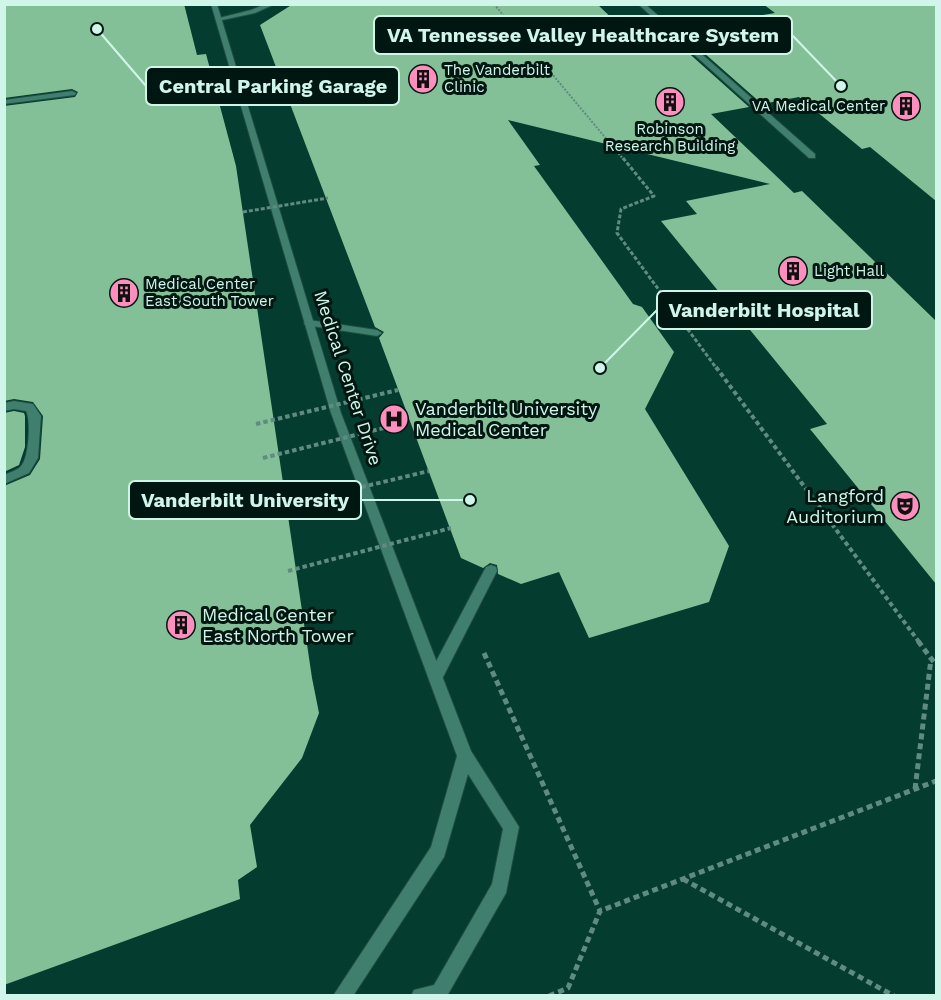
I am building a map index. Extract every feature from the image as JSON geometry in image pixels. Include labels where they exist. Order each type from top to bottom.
[{"type":"street","name":"Medical Center Drive","points":[[214,4],[336,413],[465,756],[511,827],[500,887],[439,993],[420,996]]},
{"type":"street","points":[[218,19],[253,12],[272,4]]},
{"type":"street","points":[[641,4],[812,156]]},
{"type":"street","points":[[4,102],[72,93]]},
{"type":"street","points":[[309,323],[377,333]]},
{"type":"street","points":[[4,407],[14,405],[29,407],[35,416],[32,458],[25,470],[4,480]]},
{"type":"street","points":[[436,676],[491,571]]},
{"type":"street","points":[[342,996],[438,850],[465,756]]},
{"type":"path","points":[[494,4],[530,48]]},
{"type":"path","points":[[542,62],[654,196],[621,209],[617,233],[936,665]]},
{"type":"path","points":[[243,212],[328,198]]},
{"type":"path","points":[[256,424],[398,390]]},
{"type":"path","points":[[263,458],[408,422]]},
{"type":"path","points":[[274,508],[429,471]]},
{"type":"path","points":[[288,571],[451,528]]},
{"type":"path","points":[[484,653],[600,911]]},
{"type":"path","points":[[915,789],[931,657]]},
{"type":"path","points":[[549,996],[568,988],[600,911],[936,781]]},
{"type":"path","points":[[683,879],[894,996]]},
{"type":"shaded area","name":"Vanderbilt University Medical Center","points":[[5,5],[936,5],[936,995],[5,996]]},
{"type":"building","points":[[4,4],[184,4],[197,55],[206,54],[236,166],[319,713],[302,758],[250,825],[257,867],[238,880],[240,899],[4,985],[4,486],[30,475],[40,459],[43,416],[33,402],[14,399],[4,401],[4,106],[75,97],[78,92],[72,89],[4,98]]},
{"type":"building","points":[[293,4],[597,4],[640,45],[674,40],[749,107],[711,114],[794,193],[802,191],[936,321],[936,584],[810,429],[827,424],[661,221],[697,214],[686,201],[770,184],[508,120],[540,165],[534,166],[633,304],[642,307],[674,352],[645,409],[729,546],[709,602],[589,638],[559,572],[521,584],[498,574],[497,565],[490,563],[483,568],[461,558],[379,338],[384,332],[375,327],[260,25]]},
{"type":"building","name":"VA Medical Center","points":[[763,4],[936,4],[936,201],[870,147],[862,149],[799,97],[762,104],[687,38],[765,25],[760,22],[769,20],[763,15],[775,13]]},
{"type":"building","points":[[14,411],[24,413],[25,416],[25,447],[19,465],[4,472],[4,413]]},
{"type":"place","name":"Central Parking Garage","points":[[97,29]]},
{"type":"place","name":"The Vanderbilt Clinic","points":[[423,79]]},
{"type":"place","name":"VA Tennessee Valley Healthcare System","points":[[841,86]]},
{"type":"place","name":"Robinson Research Building","points":[[670,102]]},
{"type":"place","name":"VA Medical Center","points":[[906,106]]},
{"type":"place","name":"Light Hall","points":[[793,271]]},
{"type":"place","name":"Medical Center East South Tower","points":[[124,293]]},
{"type":"place","name":"Vanderbilt Hospital","points":[[600,368]]},
{"type":"place","name":"Vanderbilt University Medical Center","points":[[394,419]]},
{"type":"place","name":"Vanderbilt University","points":[[470,500]]},
{"type":"place","name":"Langford Auditorium","points":[[905,506]]},
{"type":"place","name":"Medical Center East North Tower","points":[[181,625]]}]
